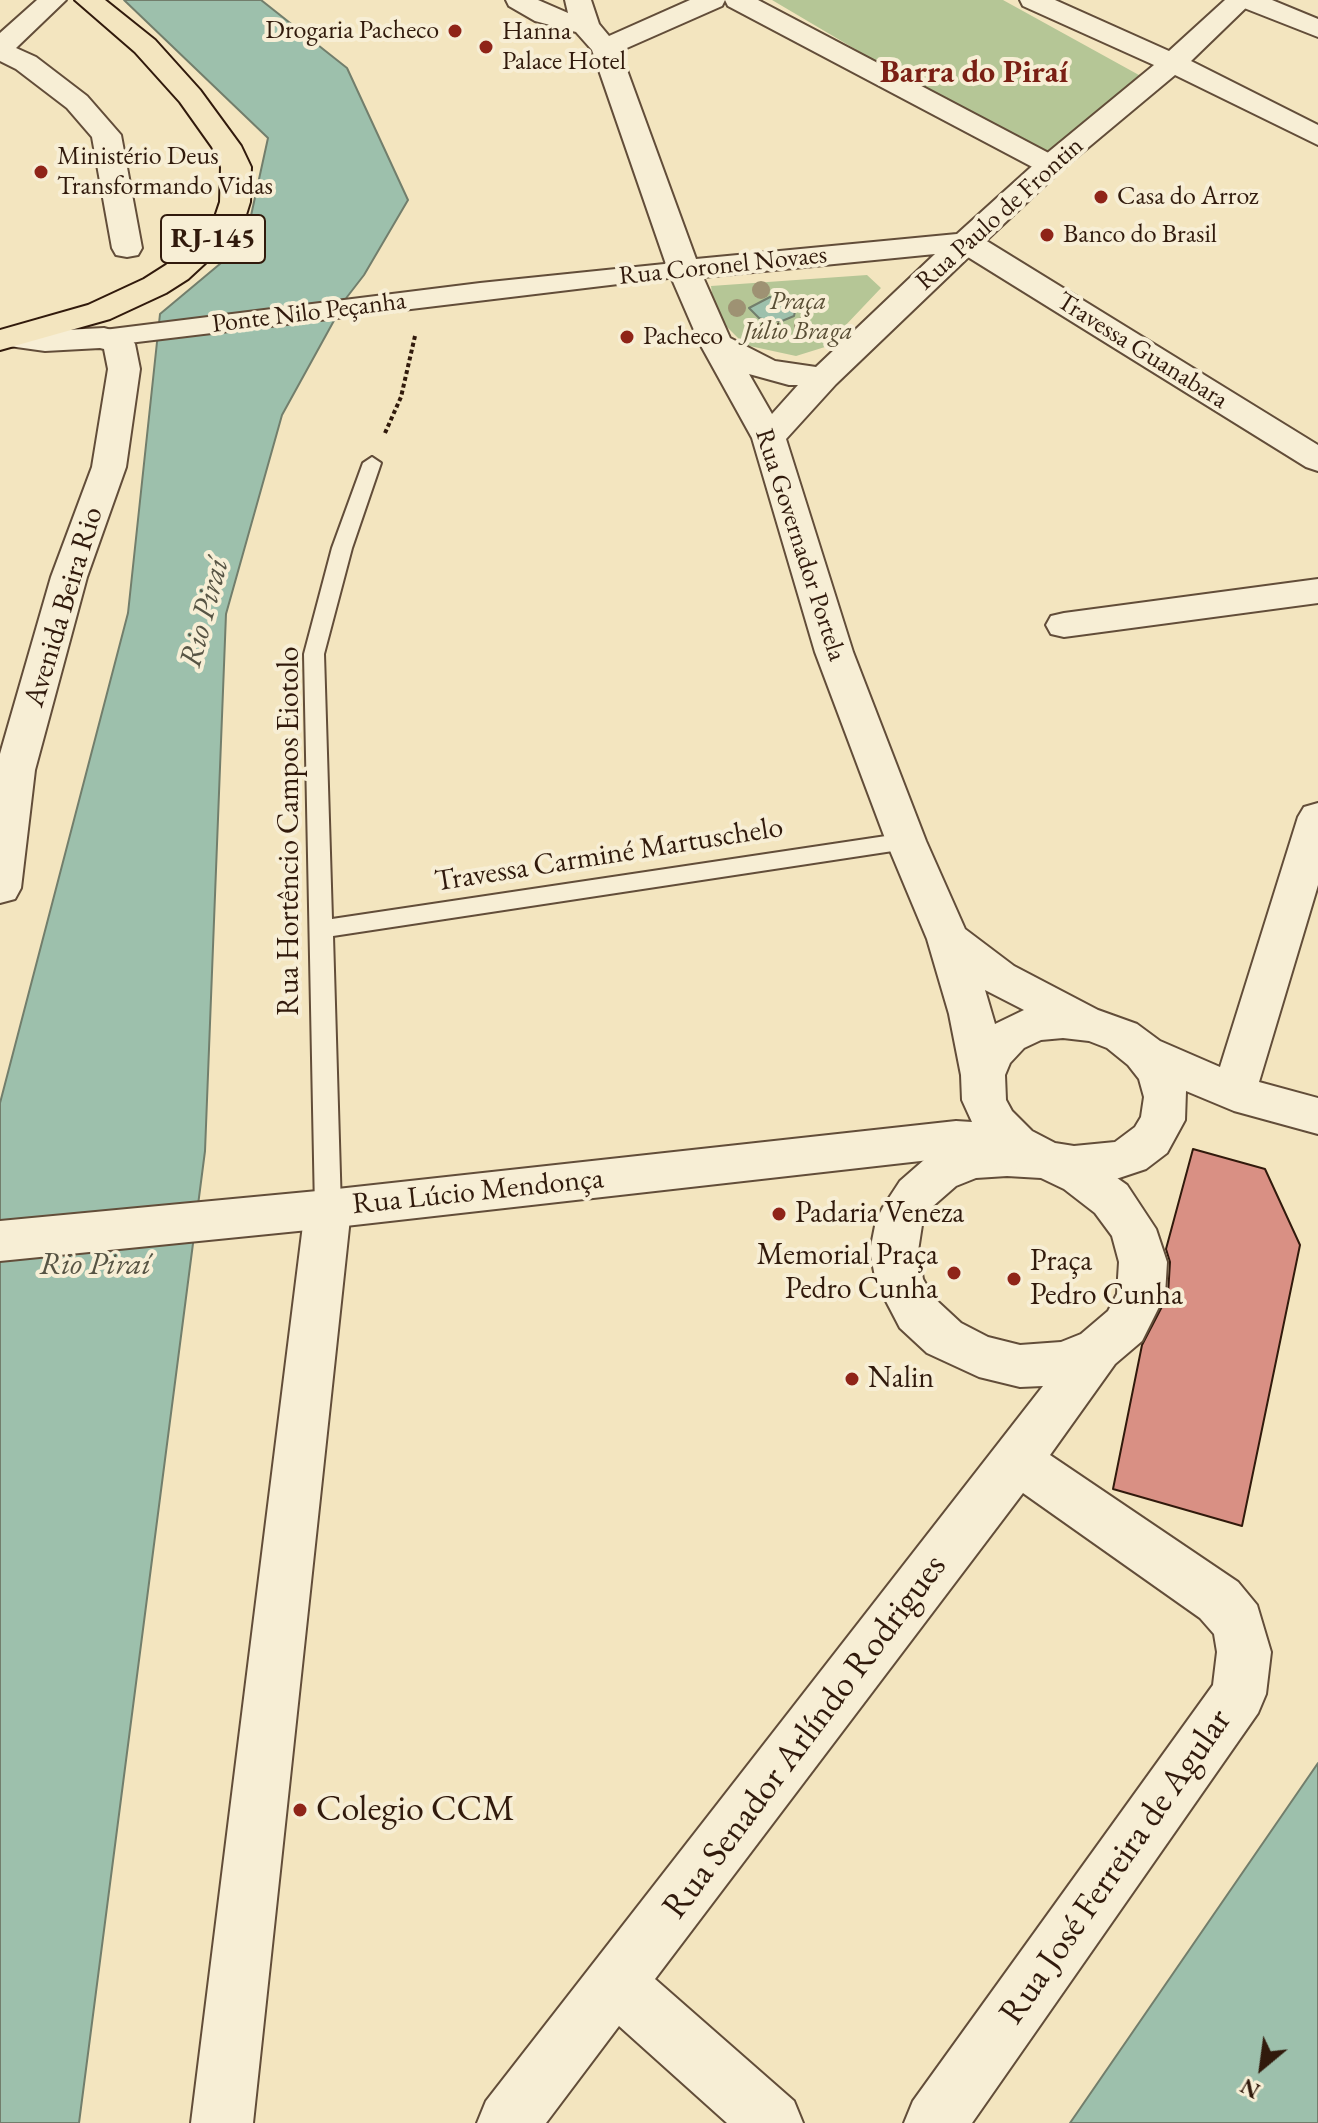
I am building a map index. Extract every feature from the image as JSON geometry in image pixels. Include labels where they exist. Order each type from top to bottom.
[{"type":"main road","name":"RJ-145","points":[[88,0],[145,46],[190,96],[226,146],[236,167],[238,186],[230,218],[217,235],[177,272],[128,300],[106,331]]},
{"type":"street","points":[[519,0],[545,15],[590,25],[712,0]]},
{"type":"street","points":[[738,0],[1050,165]]},
{"type":"street","points":[[1033,0],[1173,63],[1318,136]]},
{"type":"street","name":"Rua Paulo de Frontin","points":[[769,438],[824,377],[966,242],[1241,0]]},
{"type":"street","points":[[1249,0],[1318,29]]},
{"type":"street","points":[[47,5],[0,50],[26,63],[77,102],[106,135],[127,248]]},
{"type":"street","name":"Rua Governador Portela","points":[[590,25],[684,270],[716,344],[769,438],[834,652],[906,841],[948,939],[971,1014],[983,1087]]},
{"type":"street","name":"Rua Coronel Novaes","points":[[480,291],[966,242]]},
{"type":"street","name":"Travessa Guanabara","points":[[966,242],[1318,460]]},
{"type":"street","name":"Ponte Nilo Peçanha","points":[[106,331],[480,291]]},
{"type":"street","points":[[6,339],[45,341],[106,331]]},
{"type":"street","name":"Avenida Beira Rio","points":[[0,888],[15,770],[69,577],[109,467],[121,404],[124,353],[106,331]]},
{"type":"street","points":[[716,344],[763,368],[789,375],[824,377]]},
{"type":"street","points":[[1064,625],[1318,591]]},
{"type":"street","points":[[1234,1093],[1318,817]]},
{"type":"street","name":"Rua Governador Portela","points":[[948,939],[999,978],[1093,1025]]},
{"type":"street","points":[[956,1139],[977,1119],[992,1053],[1009,1036],[1034,1024],[1063,1021],[1093,1025],[1122,1036],[1144,1053],[1234,1093],[1308,1113]]},
{"type":"street","points":[[983,1087],[995,1123],[1016,1144],[1047,1160],[1080,1176],[1111,1199],[1133,1229],[1143,1262],[1141,1295],[1125,1326],[1098,1349],[1062,1363],[1020,1366],[979,1356],[944,1338],[917,1313],[900,1282],[894,1251],[899,1221],[916,1194],[940,1173],[972,1160],[1007,1157],[1047,1160],[1074,1165],[1104,1164],[1130,1156],[1151,1140],[1163,1120],[1166,1097],[1159,1074],[1144,1053]]},
{"type":"street","points":[[1163,1120],[1210,1096],[1234,1093]]},
{"type":"street","name":"Rua Lúcio Mendonça","points":[[0,1241],[307,1211],[956,1139],[984,1142],[1047,1160]]},
{"type":"street","points":[[222,2123],[307,1211]]},
{"type":"street","name":"Rua Senador Arlíndo Rodrigues","points":[[508,2123],[1017,1461],[1098,1349]]},
{"type":"street","name":"Rua José Ferreira de Agular","points":[[935,2123],[1239,1694],[1244,1652],[1238,1623],[1219,1600],[1017,1461]]},
{"type":"street","points":[[616,1983],[772,2123]]},
{"type":"lane","name":"Rua Hortêncio Campos Eiotolo","points":[[307,1211],[321,929],[314,654],[342,548],[372,463]]},
{"type":"lane","name":"Travessa Carminé Martuschelo","points":[[321,929],[906,841]]},
{"type":"path","points":[[372,463],[401,397],[417,325]]},
{"type":"green space","points":[[772,0],[1003,0],[1148,80],[1048,163]]},
{"type":"green space","name":"Praça Júlio Braga","points":[[867,275],[881,288],[825,347],[796,356],[745,345],[715,315],[711,286]]},
{"type":"water","name":"Rio Piraí","points":[[124,0],[261,0],[347,68],[408,200],[364,275],[347,297],[282,415],[226,614],[205,1151],[79,2123],[0,2123],[0,1103],[128,613],[160,314],[245,243],[268,138]]},
{"type":"water","points":[[770,297],[788,301],[796,307],[794,316],[782,321],[768,321],[759,318],[749,308]]},
{"type":"water","points":[[1318,1763],[1318,2123],[1070,2123]]},
{"type":"building","points":[[1193,1149],[1265,1169],[1300,1245],[1242,1526],[1113,1489],[1142,1345],[1168,1295],[1170,1262],[1166,1249]]},
{"type":"place","name":"Drogaria Pacheco","points":[[455,31]]},
{"type":"place","name":"Hanna Palace Hotel","points":[[486,47]]},
{"type":"place","name":"Ministério Deus Transformando Vidas","points":[[41,172]]},
{"type":"place","name":"Casa do Arroz","points":[[1101,197]]},
{"type":"place","name":"Banco do Brasil","points":[[1047,235]]},
{"type":"place","name":"Pacheco","points":[[627,337]]},
{"type":"place","name":"Padaria Veneza","points":[[779,1214]]},
{"type":"place","name":"Memorial Praça Pedro Cunha","points":[[954,1273]]},
{"type":"place","name":"Praça Pedro Cunha","points":[[1014,1279]]},
{"type":"place","name":"Nalin","points":[[852,1379]]},
{"type":"place","name":"Colegio CCM","points":[[300,1810]]},
{"type":"district","name":"Barra do Piraí","points":[[974,73]]}]
